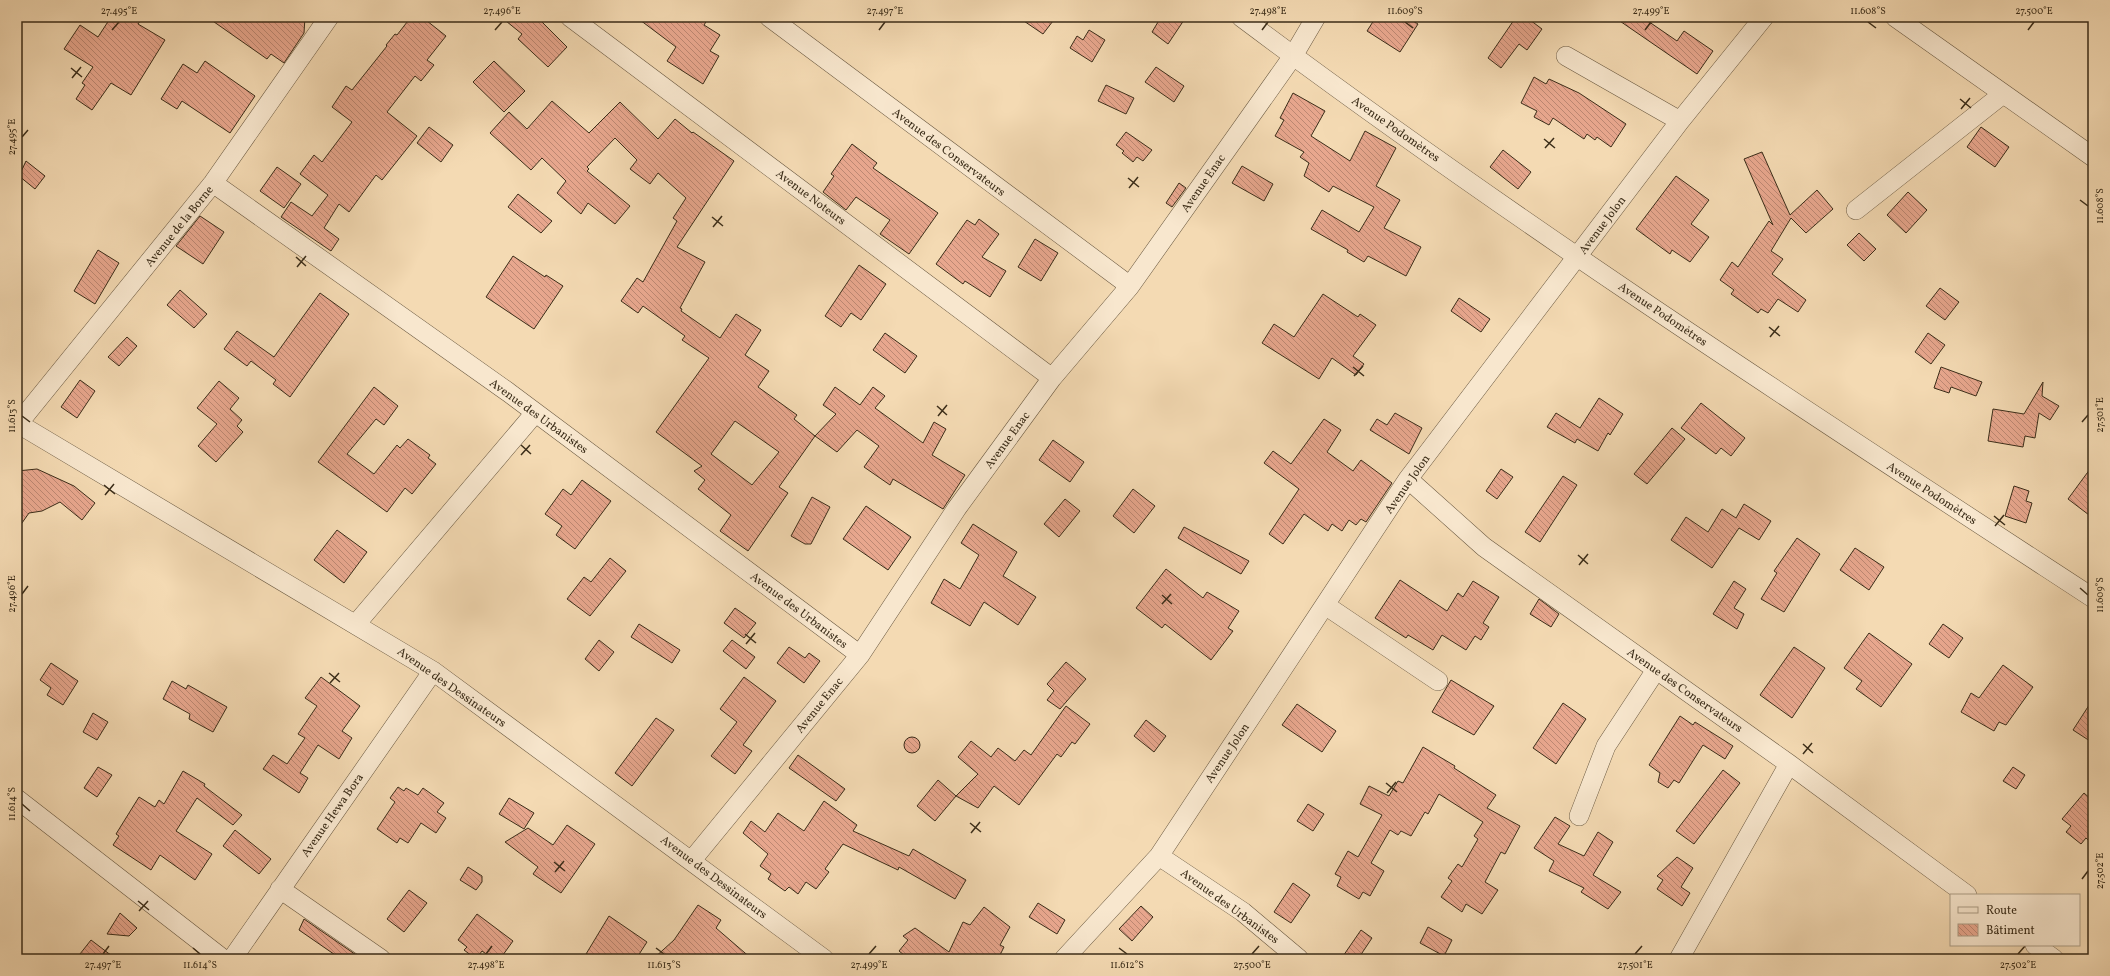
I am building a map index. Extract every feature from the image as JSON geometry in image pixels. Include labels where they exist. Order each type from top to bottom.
[{"type":"street","name":"Avenue de la Borne","points":[[17,424],[213,183],[329,17]]},
{"type":"street","name":"Avenue Noteurs","points":[[570,17],[1052,378]]},
{"type":"street","name":"Avenue des Conservateurs","points":[[769,17],[1130,286]]},
{"type":"street","name":"Avenue Podomètres","points":[[1241,17],[1293,56],[1577,257],[1843,435],[2093,598]]},
{"type":"street","name":"Avenue Enac","points":[[692,860],[860,655],[958,508],[1052,378],[1130,286],[1293,56],[1316,17]]},
{"type":"street","name":"Avenue Jolon","points":[[1064,959],[1159,856],[1408,479],[1680,121],[1764,17]]},
{"type":"street","points":[[1895,17],[2093,157]]},
{"type":"street","points":[[1566,56],[1680,121]]},
{"type":"street","points":[[1856,210],[2003,94]]},
{"type":"street","name":"Avenue des Urbanistes","points":[[213,183],[535,413],[860,655]]},
{"type":"street","points":[[356,624],[535,413]]},
{"type":"street","name":"Avenue des Dessinateurs","points":[[17,424],[433,671],[692,860],[824,959]]},
{"type":"street","name":"Avenue des Conservateurs","points":[[1408,479],[1484,547],[1790,764],[1966,894]]},
{"type":"street","points":[[1325,604],[1438,681]]},
{"type":"street","points":[[1579,816],[1606,746],[1656,670]]},
{"type":"street","name":"Avenue Hewa Bora","points":[[232,959],[433,671]]},
{"type":"street","points":[[1679,959],[1790,764]]},
{"type":"street","points":[[17,799],[223,959]]},
{"type":"street","name":"Avenue des Urbanistes","points":[[1159,856],[1243,912],[1299,959]]},
{"type":"street","points":[[280,889],[381,959]]},
{"type":"street","points":[[2036,946],[2054,959]]},
{"type":"building","points":[[111,17],[143,17],[138,24],[165,40],[131,95],[111,83],[92,110],[76,99],[85,85],[82,83],[93,67],[64,49],[80,25],[98,37]]},
{"type":"building","points":[[207,17],[305,17],[304,33],[284,63],[271,54],[267,59]]},
{"type":"building","points":[[411,17],[422,17],[446,36],[427,60],[434,65],[421,81],[415,76],[387,112],[417,136],[382,180],[376,175],[349,212],[339,204],[324,228],[339,239],[331,251],[281,217],[291,202],[312,216],[328,195],[300,174],[314,155],[322,162],[352,122],[332,107],[346,86],[352,90],[387,46],[386,45],[395,34],[397,35]]},
{"type":"building","points":[[501,17],[537,17],[567,47],[548,67],[518,39],[522,34]]},
{"type":"building","points":[[636,17],[709,17],[704,25],[720,35],[710,51],[719,56],[703,84],[667,61],[676,47]]},
{"type":"building","points":[[1018,17],[1056,17],[1043,34]]},
{"type":"building","points":[[1161,17],[1186,17],[1168,44],[1152,32]]},
{"type":"building","points":[[1376,17],[1407,17],[1418,24],[1400,52],[1367,31]]},
{"type":"building","points":[[1516,17],[1526,17],[1542,29],[1527,50],[1519,44],[1501,68],[1488,58]]},
{"type":"building","points":[[1614,17],[1642,17],[1677,41],[1684,31],[1713,51],[1697,74]]},
{"type":"building","points":[[1089,30],[1105,40],[1092,62],[1070,48],[1077,36],[1083,40]]},
{"type":"building","points":[[205,61],[255,96],[230,133],[182,101],[177,109],[161,99],[183,64],[197,73]]},
{"type":"building","points":[[494,61],[525,91],[504,112],[473,82]]},
{"type":"building","points":[[1156,67],[1184,86],[1174,102],[1145,82]]},
{"type":"building","points":[[1534,77],[1546,84],[1549,79],[1579,93],[1626,124],[1611,147],[1597,137],[1595,140],[1587,134],[1584,139],[1553,118],[1549,125],[1534,117],[1537,111],[1521,103]]},
{"type":"building","points":[[1106,85],[1134,98],[1126,114],[1098,101]]},
{"type":"building","points":[[1293,93],[1325,111],[1311,136],[1350,161],[1365,131],[1396,148],[1376,186],[1400,200],[1384,228],[1421,247],[1406,276],[1368,256],[1364,262],[1347,252],[1348,250],[1311,229],[1322,210],[1359,232],[1374,207],[1333,186],[1329,192],[1304,176],[1309,163],[1300,157],[1304,152],[1275,136],[1284,120],[1280,118]]},
{"type":"building","points":[[552,101],[589,133],[620,102],[658,139],[675,119],[692,133],[693,132],[734,161],[677,247],[705,262],[680,308],[682,309],[681,311],[720,338],[736,314],[761,330],[745,355],[769,371],[758,387],[797,415],[794,419],[815,436],[779,487],[788,493],[748,551],[720,531],[731,515],[698,489],[705,480],[694,471],[702,466],[656,432],[709,358],[682,340],[685,336],[643,306],[638,313],[621,301],[637,278],[643,282],[677,221],[673,218],[686,198],[658,173],[650,184],[630,169],[637,160],[615,138],[587,167],[589,169],[587,171],[630,206],[615,224],[588,203],[581,214],[557,193],[566,181],[542,158],[531,170],[490,133],[509,112],[527,129]],"holes":[[[735,421],[779,452],[752,485],[711,454]]]},
{"type":"building","points":[[429,127],[453,145],[441,162],[417,143]]},
{"type":"building","points":[[1981,127],[2009,147],[1995,167],[1967,147]]},
{"type":"building","points":[[1126,132],[1152,150],[1143,161],[1137,157],[1133,162],[1122,153],[1124,151],[1116,145]]},
{"type":"building","points":[[852,144],[877,163],[873,168],[938,213],[909,254],[880,234],[890,220],[856,197],[846,210],[823,192],[834,176],[831,174]]},
{"type":"building","points":[[1503,150],[1531,172],[1518,189],[1490,167]]},
{"type":"building","points":[[1762,152],[1790,215],[1817,190],[1833,209],[1806,233],[1791,218],[1771,251],[1783,259],[1772,274],[1806,300],[1798,312],[1778,299],[1768,313],[1761,309],[1758,313],[1731,294],[1734,290],[1720,280],[1732,262],[1738,267],[1769,221],[1773,225],[1744,159]]},
{"type":"building","points":[[26,161],[45,176],[35,189],[19,176]]},
{"type":"building","points":[[1242,166],[1273,184],[1264,201],[1232,183]]},
{"type":"building","points":[[277,167],[301,184],[284,208],[260,191]]},
{"type":"building","points":[[1676,176],[1709,200],[1691,224],[1709,237],[1690,262],[1672,250],[1670,254],[1636,229]]},
{"type":"building","points":[[1179,183],[1186,188],[1172,207],[1166,203]]},
{"type":"building","points":[[1908,192],[1927,210],[1906,233],[1887,215]]},
{"type":"building","points":[[518,194],[552,221],[541,233],[508,207]]},
{"type":"building","points":[[200,216],[224,232],[203,264],[176,246]]},
{"type":"building","points":[[979,219],[999,234],[982,257],[1006,271],[990,297],[965,281],[963,284],[936,264],[967,220],[975,225]]},
{"type":"building","points":[[1859,233],[1876,249],[1864,261],[1847,245]]},
{"type":"building","points":[[1035,239],[1058,253],[1041,281],[1018,267]]},
{"type":"building","points":[[98,250],[119,263],[95,304],[74,291]]},
{"type":"building","points":[[513,256],[545,277],[546,275],[563,286],[534,329],[486,297]]},
{"type":"building","points":[[859,265],[886,284],[861,320],[851,313],[841,327],[825,316]]},
{"type":"building","points":[[1940,288],[1959,302],[1945,320],[1926,306]]},
{"type":"building","points":[[180,290],[207,314],[194,328],[167,305]]},
{"type":"building","points":[[320,293],[349,314],[290,397],[273,384],[276,380],[251,361],[247,366],[224,349],[237,331],[274,357]]},
{"type":"building","points":[[1323,294],[1358,317],[1360,314],[1376,325],[1353,356],[1364,364],[1356,375],[1332,358],[1319,379],[1262,343],[1274,324],[1294,337]]},
{"type":"building","points":[[1459,298],[1490,319],[1481,332],[1451,311]]},
{"type":"building","points":[[885,333],[917,356],[905,373],[873,350]]},
{"type":"building","points":[[1928,333],[1945,345],[1931,364],[1915,352]]},
{"type":"building","points":[[127,337],[137,346],[119,366],[108,357]]},
{"type":"building","points":[[1941,367],[1982,382],[1976,396],[1951,387],[1949,393],[1934,388]]},
{"type":"building","points":[[80,380],[95,391],[77,418],[61,407]]},
{"type":"building","points":[[219,381],[239,398],[230,409],[242,420],[237,426],[243,432],[216,462],[198,446],[217,424],[197,408]]},
{"type":"building","points":[[2043,382],[2042,396],[2059,406],[2050,420],[2039,413],[2035,438],[2025,436],[2023,447],[1988,441],[1993,409],[2024,414]]},
{"type":"building","points":[[374,387],[398,406],[384,425],[376,419],[347,454],[374,474],[397,445],[400,448],[408,439],[430,455],[428,458],[436,464],[412,494],[405,488],[387,512],[318,462]]},
{"type":"building","points":[[835,387],[860,405],[873,387],[885,396],[875,408],[923,443],[934,422],[946,429],[932,455],[965,475],[943,509],[893,479],[890,485],[864,467],[879,446],[857,430],[837,452],[815,436],[836,414],[823,405]]},
{"type":"building","points":[[1599,398],[1623,414],[1610,435],[1608,433],[1598,451],[1577,439],[1575,443],[1547,427],[1556,413],[1580,428]]},
{"type":"building","points":[[1701,403],[1745,438],[1731,456],[1721,448],[1716,454],[1681,428]]},
{"type":"building","points":[[1395,413],[1422,428],[1409,454],[1370,430],[1377,419],[1387,425]]},
{"type":"building","points":[[1324,419],[1341,430],[1327,452],[1353,471],[1361,460],[1392,483],[1366,522],[1361,519],[1356,525],[1349,520],[1342,531],[1332,524],[1328,531],[1304,514],[1283,544],[1269,534],[1299,489],[1264,463],[1273,451],[1291,464]]},
{"type":"building","points":[[1672,428],[1685,439],[1647,484],[1634,474]]},
{"type":"building","points":[[1053,440],[1084,462],[1070,482],[1039,460]]},
{"type":"building","points":[[2093,465],[2093,518],[2068,499]]},
{"type":"building","points":[[37,469],[74,486],[95,503],[82,520],[60,502],[42,511],[29,513],[17,530],[17,471]]},
{"type":"building","points":[[1501,469],[1513,477],[1497,499],[1486,491]]},
{"type":"building","points":[[1563,476],[1577,485],[1540,542],[1525,532]]},
{"type":"building","points":[[582,480],[611,501],[575,549],[556,535],[562,526],[545,514],[563,489],[571,495]]},
{"type":"building","points":[[2014,486],[2029,491],[2026,501],[2032,503],[2026,523],[2005,516]]},
{"type":"building","points":[[1133,489],[1155,506],[1134,533],[1113,516]]},
{"type":"building","points":[[812,497],[830,507],[811,544],[805,544],[791,536]]},
{"type":"building","points":[[1065,499],[1080,511],[1059,537],[1044,524]]},
{"type":"building","points":[[1744,504],[1771,521],[1759,540],[1739,528],[1712,568],[1671,540],[1686,517],[1708,532],[1722,509],[1736,518]]},
{"type":"building","points":[[866,506],[911,537],[888,570],[843,539]]},
{"type":"building","points":[[973,524],[1017,552],[1003,576],[1036,597],[1018,625],[984,602],[970,626],[931,603],[944,579],[960,589],[979,555],[961,543]]},
{"type":"building","points":[[1184,527],[1249,561],[1241,574],[1178,538]]},
{"type":"building","points":[[337,530],[367,552],[344,583],[314,560]]},
{"type":"building","points":[[1797,538],[1820,554],[1784,612],[1761,599],[1777,573],[1774,571]]},
{"type":"building","points":[[1855,548],[1884,567],[1869,590],[1840,570]]},
{"type":"building","points":[[610,558],[626,571],[590,616],[567,599],[584,577],[591,582]]},
{"type":"building","points":[[1166,569],[1203,598],[1207,592],[1239,611],[1228,628],[1233,631],[1211,660],[1165,624],[1162,628],[1136,608]]},
{"type":"building","points":[[1400,580],[1447,611],[1458,593],[1463,597],[1473,581],[1499,597],[1483,623],[1489,627],[1481,640],[1475,636],[1466,650],[1442,635],[1433,650],[1408,635],[1406,638],[1375,618]]},
{"type":"building","points":[[1734,581],[1746,589],[1734,608],[1744,614],[1737,629],[1713,614]]},
{"type":"building","points":[[1539,599],[1559,614],[1551,627],[1530,614]]},
{"type":"building","points":[[735,608],[756,623],[744,638],[724,623]]},
{"type":"building","points":[[639,624],[680,650],[672,663],[631,637]]},
{"type":"building","points":[[1943,624],[1963,638],[1949,658],[1929,644]]},
{"type":"building","points":[[1869,633],[1912,664],[1881,707],[1856,689],[1862,681],[1844,668]]},
{"type":"building","points":[[599,640],[614,652],[599,671],[585,659]]},
{"type":"building","points":[[732,640],[755,657],[746,669],[723,651]]},
{"type":"building","points":[[789,647],[805,658],[809,653],[820,661],[804,683],[777,663]]},
{"type":"building","points":[[1794,647],[1825,668],[1792,718],[1760,695]]},
{"type":"building","points":[[1066,662],[1086,679],[1060,709],[1047,700],[1054,691],[1047,684]]},
{"type":"building","points":[[51,663],[78,681],[63,705],[47,695],[51,688],[40,680]]},
{"type":"building","points":[[2003,665],[2033,687],[2006,725],[1999,722],[1994,731],[1961,712],[1971,693],[1979,698]]},
{"type":"building","points":[[321,677],[360,706],[342,731],[352,738],[339,759],[318,745],[300,773],[308,778],[299,793],[263,769],[273,755],[287,764],[305,738],[298,734],[317,706],[305,698]]},
{"type":"building","points":[[744,677],[776,701],[743,745],[752,751],[735,774],[711,756],[737,722],[720,709]]},
{"type":"building","points":[[1451,680],[1494,706],[1474,735],[1432,712]]},
{"type":"building","points":[[172,681],[186,689],[188,685],[227,707],[213,732],[189,719],[190,714],[163,699]]},
{"type":"building","points":[[2093,699],[2093,743],[2073,730]]},
{"type":"building","points":[[1563,703],[1586,719],[1556,764],[1533,748]]},
{"type":"building","points":[[1297,704],[1336,731],[1322,752],[1282,725]]},
{"type":"building","points":[[1066,706],[1090,724],[1075,744],[1072,742],[1061,757],[1057,754],[1019,805],[994,786],[978,808],[956,796],[978,774],[958,757],[971,741],[991,757],[998,748],[1015,761],[1024,750],[1031,755]]},
{"type":"building","points":[[93,713],[108,722],[97,740],[83,732]]},
{"type":"building","points":[[1680,716],[1693,725],[1695,722],[1733,746],[1725,759],[1703,745],[1679,783],[1674,780],[1668,788],[1658,782],[1660,773],[1649,765]]},
{"type":"building","points":[[656,718],[674,730],[632,786],[615,773]]},
{"type":"building","points":[[1146,720],[1166,736],[1154,752],[1134,736]]},
{"type":"building","points":[[909,737],[915,737],[920,742],[918,751],[915,753],[909,753],[904,748],[904,742]]},
{"type":"building","points":[[1423,747],[1455,766],[1454,768],[1496,795],[1487,808],[1520,826],[1505,854],[1501,852],[1485,882],[1498,890],[1482,914],[1466,904],[1462,912],[1441,897],[1452,881],[1448,878],[1458,864],[1462,867],[1478,839],[1474,836],[1483,822],[1439,794],[1428,814],[1425,812],[1411,836],[1401,831],[1398,835],[1390,830],[1371,863],[1384,871],[1370,896],[1363,892],[1359,899],[1337,886],[1341,877],[1335,874],[1348,851],[1358,857],[1382,815],[1360,804],[1369,786],[1389,796],[1398,781],[1403,783]]},
{"type":"building","points":[[798,755],[845,789],[836,801],[789,768]]},
{"type":"building","points":[[98,767],[112,775],[97,797],[84,788]]},
{"type":"building","points":[[2013,767],[2025,775],[2016,789],[2003,781]]},
{"type":"building","points":[[1723,770],[1740,783],[1694,844],[1676,831]]},
{"type":"building","points":[[183,771],[205,784],[204,786],[242,815],[233,825],[197,798],[176,831],[212,854],[195,880],[160,855],[151,870],[113,845],[119,836],[116,834],[139,797],[155,807],[159,800],[164,804]]},
{"type":"building","points":[[938,780],[956,796],[935,821],[917,806]]},
{"type":"building","points":[[398,787],[404,791],[406,788],[418,795],[423,788],[444,803],[437,812],[446,818],[436,833],[421,823],[408,843],[400,838],[397,843],[377,829],[395,802],[390,798]]},
{"type":"building","points":[[2084,793],[2093,801],[2093,845],[2086,838],[2081,844],[2066,832],[2071,826],[2062,819]]},
{"type":"building","points":[[509,798],[534,813],[524,829],[499,814]]},
{"type":"building","points":[[824,801],[857,825],[853,831],[909,856],[913,849],[966,880],[955,899],[899,867],[898,870],[843,844],[825,869],[829,872],[816,889],[806,882],[798,894],[789,887],[785,891],[768,879],[771,874],[760,866],[768,854],[743,833],[751,821],[765,832],[778,813],[804,831]]},
{"type":"building","points":[[1308,804],[1324,814],[1313,831],[1297,821]]},
{"type":"building","points":[[1555,817],[1570,826],[1558,844],[1584,856],[1598,832],[1613,842],[1593,875],[1621,892],[1608,909],[1581,892],[1584,888],[1549,871],[1554,861],[1534,848]]},
{"type":"building","points":[[567,825],[595,844],[561,893],[533,874],[538,867],[505,842],[528,828],[553,845]]},
{"type":"building","points":[[235,830],[271,859],[259,874],[223,846]]},
{"type":"building","points":[[1677,857],[1693,868],[1681,887],[1690,893],[1682,906],[1657,889],[1663,880],[1657,876]]},
{"type":"building","points":[[468,867],[482,876],[482,882],[476,890],[460,880]]},
{"type":"building","points":[[1293,883],[1310,895],[1291,923],[1274,912]]},
{"type":"building","points":[[409,890],[427,903],[404,932],[387,919]]},
{"type":"building","points":[[1038,903],[1065,920],[1057,934],[1029,917]]},
{"type":"building","points":[[698,905],[721,920],[716,928],[752,959],[653,959],[674,940]]},
{"type":"building","points":[[1141,906],[1153,917],[1132,941],[1119,929]]},
{"type":"building","points":[[984,907],[1010,927],[1000,945],[1004,947],[998,959],[909,959],[899,951],[908,940],[903,936],[915,928],[949,952],[963,922],[970,925]]},
{"type":"building","points":[[120,913],[137,928],[129,936],[107,934]]},
{"type":"building","points":[[477,914],[513,941],[500,959],[493,959],[482,951],[476,959],[464,950],[467,947],[458,940]]},
{"type":"building","points":[[609,916],[647,942],[636,959],[583,959]]},
{"type":"building","points":[[304,919],[362,959],[341,959],[299,930]]},
{"type":"building","points":[[1428,927],[1452,940],[1444,956],[1420,943]]},
{"type":"building","points":[[1361,930],[1372,938],[1358,959],[1341,959]]},
{"type":"building","points":[[91,940],[116,959],[76,959]]}]
